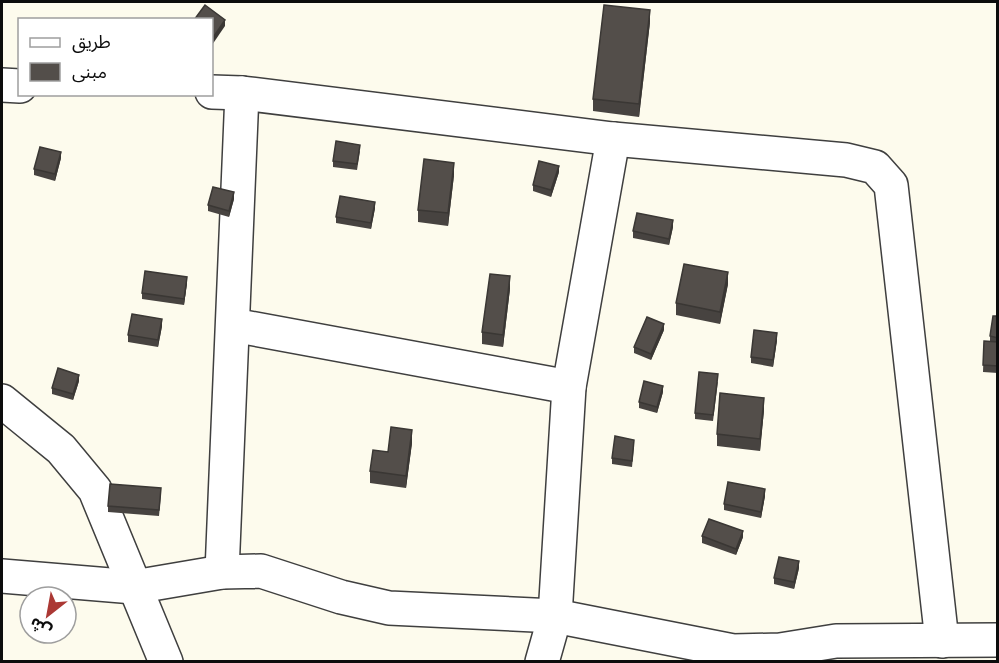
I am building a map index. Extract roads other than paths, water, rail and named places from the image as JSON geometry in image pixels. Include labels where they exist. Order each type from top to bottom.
[{"type":"street","points":[[222,572],[233,325],[227,93],[613,138],[846,160],[875,167],[891,185],[942,641]]},
{"type":"street","points":[[542,662],[555,616],[569,387],[613,138]]},
{"type":"street","points":[[233,325],[569,387]]},
{"type":"street","points":[[2,401],[61,449],[95,490],[166,662]]},
{"type":"street","points":[[2,576],[134,587],[222,572],[261,571],[341,597],[389,608],[555,616],[733,651],[780,650],[836,641],[998,640]]}]
